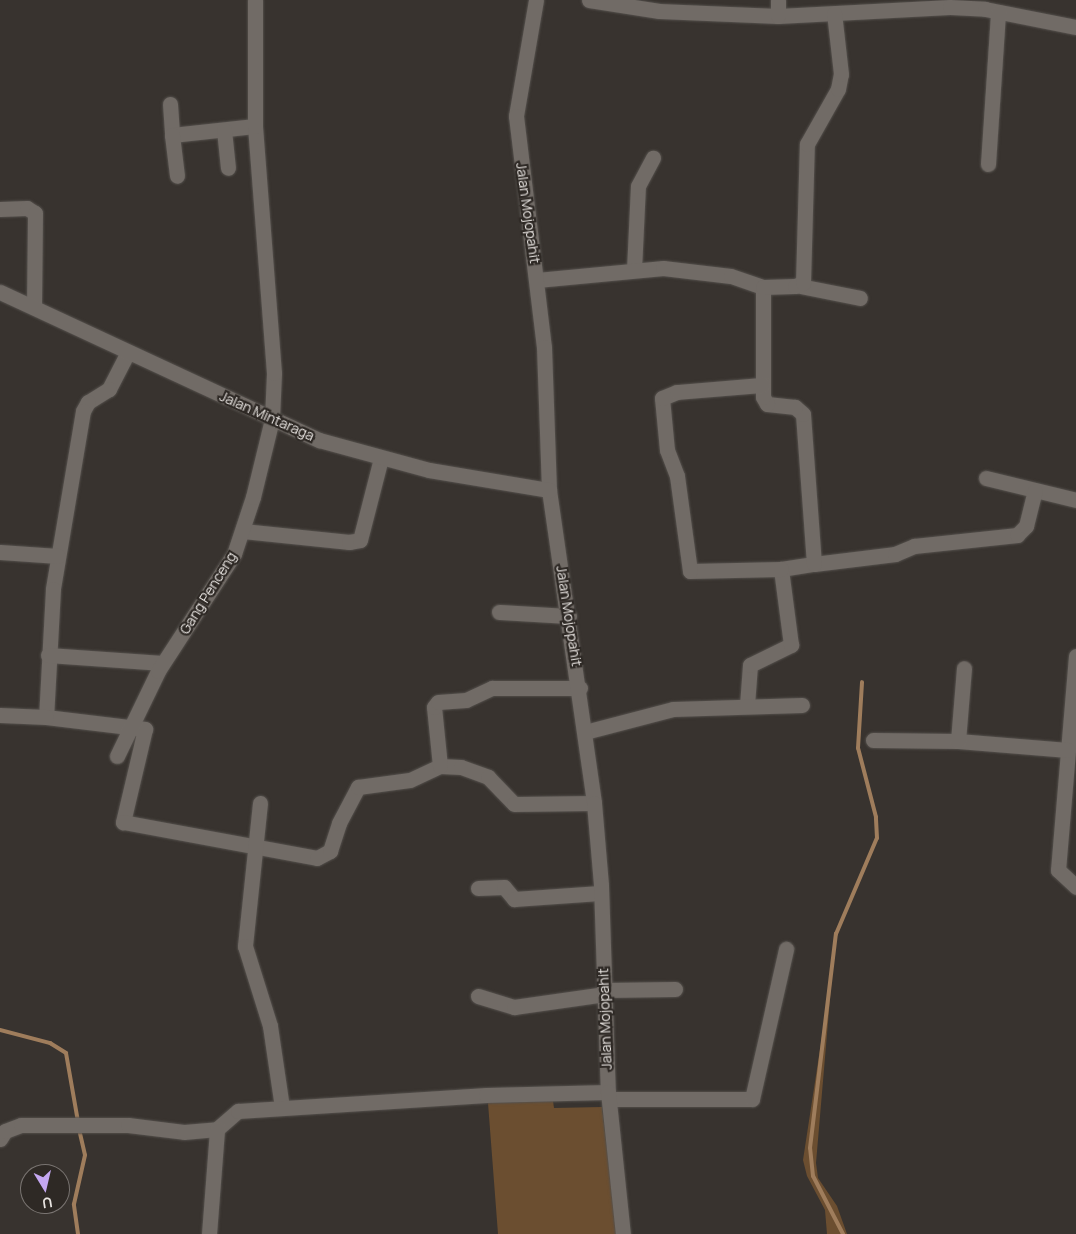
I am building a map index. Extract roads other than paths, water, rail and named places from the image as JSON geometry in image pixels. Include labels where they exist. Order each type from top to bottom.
[{"type":"street","name":"Gang Penceng","points":[[117,756],[163,663],[223,574],[243,531],[272,419],[274,373],[255,126],[254,0]]},
{"type":"street","name":"Jalan Mojopahit","points":[[536,0],[516,116],[544,347],[549,490],[580,688],[594,803],[609,1095],[623,1234]]},
{"type":"street","points":[[589,0],[659,11],[778,16],[950,3],[1076,27]]},
{"type":"street","points":[[778,0],[778,16]]},
{"type":"street","points":[[988,164],[998,12]]},
{"type":"street","points":[[800,286],[805,277],[808,144],[838,89],[841,74],[834,13]]},
{"type":"street","points":[[170,104],[177,176]]},
{"type":"street","points":[[172,135],[255,126]]},
{"type":"street","points":[[224,130],[228,168]]},
{"type":"street","points":[[634,270],[638,183],[653,158]]},
{"type":"street","points":[[0,209],[27,208],[35,212],[34,307]]},
{"type":"street","points":[[537,280],[634,270],[696,270],[763,287],[800,286],[860,298]]},
{"type":"street","points":[[763,287],[763,397],[767,404],[795,407],[803,414],[814,564]]},
{"type":"street","name":"Jalan Mintaraga","points":[[0,292],[319,440],[381,458],[437,471],[549,490]]},
{"type":"street","points":[[46,717],[48,655],[58,556],[71,469],[84,406],[109,388],[128,352]]},
{"type":"street","points":[[763,385],[677,392],[664,395],[662,402],[666,450],[677,476],[690,571],[780,569],[895,554],[914,546],[1017,535],[1026,526],[1035,491]]},
{"type":"street","points":[[243,531],[349,542],[360,540],[381,458]]},
{"type":"street","points":[[986,478],[1076,500]]},
{"type":"street","points":[[0,552],[58,556]]},
{"type":"street","points":[[747,705],[750,666],[791,645],[780,569]]},
{"type":"street","points":[[499,612],[569,616]]},
{"type":"street","points":[[48,655],[163,663]]},
{"type":"street","points":[[1075,663],[1058,870],[1076,887]]},
{"type":"street","points":[[958,741],[964,668]]},
{"type":"street","points":[[440,766],[434,707],[438,702],[466,700],[492,688],[580,688]]},
{"type":"street","points":[[585,732],[653,712],[747,705],[802,705]]},
{"type":"street","points":[[0,715],[46,717],[145,728],[123,822],[216,837],[255,847],[322,856],[333,844],[339,823],[358,787],[410,780],[440,766],[461,767],[488,777],[514,804],[594,803]]},
{"type":"street","points":[[873,740],[958,741],[1068,750]]},
{"type":"street","points":[[260,803],[245,946],[270,1026],[282,1107]]},
{"type":"street","points":[[478,888],[504,887],[514,899],[600,893]]},
{"type":"street","points":[[0,1139],[12,1126],[128,1125],[184,1132],[217,1129],[238,1111],[282,1107],[609,1095],[752,1099],[786,949]]},
{"type":"street","points":[[478,996],[514,1007],[604,992],[675,989]]},
{"type":"street","points":[[209,1234],[217,1129]]},
{"type":"waterway","points":[[843,1234],[813,1176],[810,1148],[836,934],[877,838],[876,817],[858,748],[862,682]]},
{"type":"waterway","points":[[0,1030],[50,1043],[66,1053],[78,1122]]},
{"type":"waterway","points":[[78,1234],[74,1204],[85,1155],[79,1129]]}]
